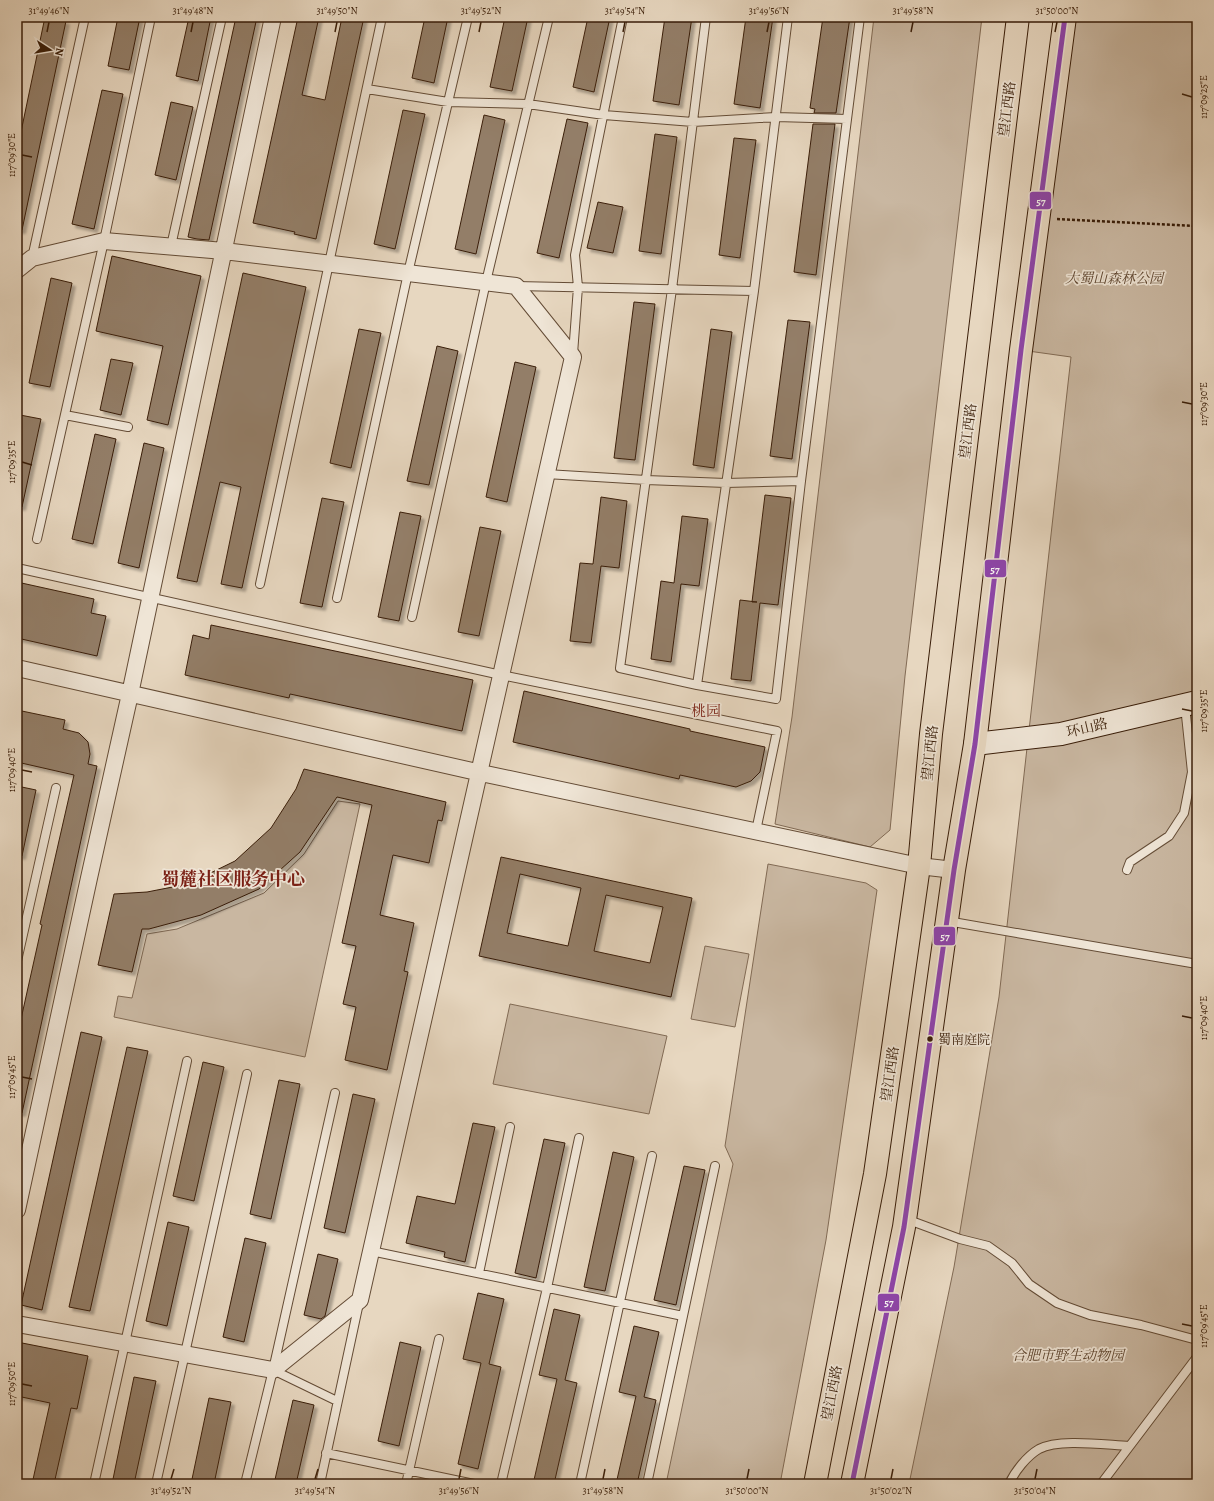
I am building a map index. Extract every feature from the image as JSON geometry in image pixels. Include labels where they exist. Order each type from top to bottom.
[{"type":"main road","name":"望江西路","points":[[814,1484],[875,1174],[919,866],[931,734],[1018,17]]},
{"type":"main road","points":[[852,1484],[906,1219],[946,921],[974,744],[1021,350],[1065,17]]},
{"type":"street","points":[[17,1210],[130,694],[273,17]]},
{"type":"street","points":[[17,270],[32,258],[104,241],[224,251],[516,286],[573,357],[360,1300],[273,1370],[17,1324]]},
{"type":"street","points":[[17,668],[479,772],[919,866],[954,870]]},
{"type":"street","name":"环山路","points":[[974,744],[1061,734],[1191,703]]},
{"type":"lane","points":[[32,258],[85,17]]},
{"type":"lane","points":[[37,539],[104,241],[151,17]]},
{"type":"lane","points":[[171,246],[222,17]]},
{"type":"lane","points":[[260,584],[382,17]]},
{"type":"lane","points":[[337,598],[408,273],[468,17]]},
{"type":"lane","points":[[412,617],[486,282],[549,17]]},
{"type":"lane","points":[[573,357],[578,287],[575,255],[624,17]]},
{"type":"lane","points":[[706,17],[672,289],[620,668],[698,685],[776,699],[801,481],[860,17]]},
{"type":"lane","points":[[698,685],[754,292],[788,17]]},
{"type":"lane","points":[[367,89],[448,102],[528,104],[604,115],[693,122],[776,117],[847,119]]},
{"type":"lane","points":[[516,286],[754,292]]},
{"type":"lane","points":[[65,415],[128,427]]},
{"type":"lane","points":[[546,474],[726,484],[801,481]]},
{"type":"lane","points":[[17,568],[501,675],[777,731],[756,831]]},
{"type":"lane","points":[[1127,870],[1130,862],[1170,836],[1184,813],[1192,772],[1191,703]]},
{"type":"lane","points":[[17,961],[21,925],[56,788]]},
{"type":"lane","points":[[946,921],[1197,964]]},
{"type":"lane","points":[[94,1484],[187,1061]]},
{"type":"lane","points":[[156,1484],[247,1074]]},
{"type":"lane","points":[[245,1484],[273,1370],[334,1093]]},
{"type":"lane","points":[[479,1273],[510,1127]]},
{"type":"lane","points":[[501,1484],[547,1288],[579,1138]]},
{"type":"lane","points":[[580,1484],[652,1156]]},
{"type":"lane","points":[[647,1484],[714,1166]]},
{"type":"lane","points":[[906,1219],[960,1239],[988,1246],[1012,1263],[1029,1284],[1057,1303],[1090,1315],[1197,1340]]},
{"type":"lane","points":[[371,1250],[683,1316]]},
{"type":"lane","points":[[320,1484],[360,1300]]},
{"type":"lane","points":[[406,1484],[439,1339]]},
{"type":"lane","points":[[1100,1484],[1197,1357]]},
{"type":"lane","points":[[273,1370],[338,1401]]},
{"type":"lane","points":[[1009,1484],[1013,1475],[1039,1449],[1055,1444],[1068,1443],[1129,1446]]},
{"type":"lane","points":[[326,1453],[474,1484]]},
{"type":"path","points":[[1039,218],[1197,226]]},
{"type":"green space","points":[[874,17],[982,17],[905,676],[890,830],[870,847],[775,824],[792,717]]},
{"type":"green space","name":"合肥市野生动物园","points":[[1065,17],[1197,17],[1197,1484],[909,1484],[954,1267],[999,997],[1071,357],[1021,350]]},
{"type":"green space","points":[[338,801],[360,804],[305,1057],[114,1017],[118,996],[132,998],[147,934],[177,929],[264,893],[304,854]]},
{"type":"green space","points":[[768,864],[866,883],[877,890],[826,1240],[780,1484],[666,1484],[733,1164],[725,1146]]},
{"type":"green space","points":[[705,946],[749,954],[735,1027],[691,1019]]},
{"type":"green space","points":[[510,1004],[667,1036],[649,1114],[493,1084]]},
{"type":"building","points":[[45,17],[66,21],[22,230],[17,230],[17,151]]},
{"type":"building","points":[[118,17],[140,17],[129,70],[108,66]]},
{"type":"building","points":[[189,17],[211,17],[198,81],[176,76]]},
{"type":"building","points":[[236,17],[257,17],[209,240],[197,239],[188,237]]},
{"type":"building","points":[[298,17],[319,17],[302,95],[325,100],[342,17],[364,17],[316,239],[294,234],[295,232],[253,223]]},
{"type":"building","points":[[425,17],[448,17],[434,83],[412,78]]},
{"type":"building","points":[[505,17],[528,17],[512,91],[490,87]]},
{"type":"building","points":[[588,17],[610,17],[594,92],[573,87]]},
{"type":"building","points":[[665,17],[692,17],[679,105],[653,101]]},
{"type":"building","points":[[746,17],[773,17],[760,108],[734,104]]},
{"type":"building","points":[[823,17],[850,17],[836,113],[814,113],[815,109],[810,108]]},
{"type":"building","points":[[102,90],[123,94],[94,229],[72,224]]},
{"type":"building","points":[[171,102],[193,107],[176,180],[155,175]]},
{"type":"building","points":[[403,110],[425,114],[395,249],[374,244]]},
{"type":"building","points":[[484,115],[505,120],[476,254],[455,249]]},
{"type":"building","points":[[567,119],[588,123],[559,258],[537,253]]},
{"type":"building","points":[[813,124],[835,124],[816,275],[794,272]]},
{"type":"building","points":[[655,134],[677,137],[661,254],[639,251]]},
{"type":"building","points":[[734,138],[756,140],[740,258],[719,255]]},
{"type":"building","points":[[598,202],[623,207],[613,253],[587,248]]},
{"type":"building","points":[[112,256],[201,276],[168,425],[147,420],[163,346],[96,331]]},
{"type":"building","points":[[243,273],[306,287],[242,588],[221,584],[241,487],[220,482],[197,582],[177,578]]},
{"type":"building","points":[[51,278],[72,283],[50,387],[29,383]]},
{"type":"building","points":[[634,302],[655,304],[635,460],[614,458]]},
{"type":"building","points":[[788,320],[810,322],[792,459],[770,456]]},
{"type":"building","points":[[359,329],[381,333],[351,468],[330,463]]},
{"type":"building","points":[[711,329],[732,332],[714,468],[693,465]]},
{"type":"building","points":[[437,346],[458,351],[429,485],[407,481]]},
{"type":"building","points":[[111,359],[133,363],[121,415],[100,410]]},
{"type":"building","points":[[515,362],[536,367],[507,502],[486,497]]},
{"type":"building","points":[[20,415],[41,419],[22,507],[17,506],[17,429]]},
{"type":"building","points":[[95,434],[116,439],[93,544],[72,539]]},
{"type":"building","points":[[144,443],[164,448],[139,568],[118,563]]},
{"type":"building","points":[[765,495],[791,498],[778,605],[760,603],[751,681],[731,679],[740,600],[752,601]]},
{"type":"building","points":[[601,497],[627,501],[619,568],[601,566],[591,643],[570,641],[580,563],[593,564]]},
{"type":"building","points":[[322,498],[344,502],[322,607],[300,603]]},
{"type":"building","points":[[400,512],[421,516],[399,621],[378,617]]},
{"type":"building","points":[[682,516],[708,519],[699,586],[681,584],[671,662],[651,659],[661,581],[674,583]]},
{"type":"building","points":[[480,527],[501,531],[479,636],[458,632]]},
{"type":"building","points":[[17,582],[94,599],[91,613],[106,616],[97,656],[17,638]]},
{"type":"building","points":[[211,625],[473,680],[462,731],[290,694],[289,698],[185,675],[193,635],[209,639]]},
{"type":"building","points":[[524,691],[690,729],[690,731],[765,747],[760,772],[751,781],[736,787],[680,775],[679,779],[513,742]]},
{"type":"building","points":[[17,710],[65,720],[63,729],[79,733],[88,742],[90,754],[88,764],[97,766],[22,1113],[17,1112],[17,1037],[42,925],[40,924],[74,775],[17,762]]},
{"type":"building","points":[[304,769],[446,802],[442,821],[438,820],[429,863],[393,855],[380,915],[414,923],[404,971],[408,972],[387,1070],[345,1060],[356,1007],[343,1004],[356,946],[342,943],[372,805],[337,797],[300,852],[259,889],[201,915],[149,929],[142,929],[132,972],[98,965],[114,894],[147,892],[188,884],[235,861],[271,828],[296,789]]},
{"type":"building","points":[[17,786],[36,790],[22,856],[17,855]]},
{"type":"building","points":[[501,857],[692,898],[671,997],[479,956]],"holes":[[[520,874],[581,888],[568,946],[507,933]],[[606,895],[663,907],[650,963],[594,951]]]},
{"type":"building","points":[[81,1032],[102,1037],[42,1310],[21,1305]]},
{"type":"building","points":[[127,1047],[148,1051],[90,1311],[69,1307]]},
{"type":"building","points":[[203,1062],[224,1067],[194,1201],[173,1196]]},
{"type":"building","points":[[279,1080],[300,1084],[271,1219],[250,1214]]},
{"type":"building","points":[[353,1094],[375,1099],[345,1233],[324,1228]]},
{"type":"building","points":[[473,1123],[495,1127],[465,1262],[444,1257],[445,1252],[406,1243],[417,1196],[455,1204]]},
{"type":"building","points":[[544,1139],[565,1143],[536,1278],[515,1273]]},
{"type":"building","points":[[613,1152],[634,1157],[605,1291],[584,1287]]},
{"type":"building","points":[[684,1166],[705,1170],[676,1305],[654,1300]]},
{"type":"building","points":[[168,1222],[189,1227],[167,1326],[146,1321]]},
{"type":"building","points":[[245,1238],[266,1243],[244,1342],[223,1337]]},
{"type":"building","points":[[318,1254],[338,1259],[325,1316],[321,1319],[304,1315]]},
{"type":"building","points":[[478,1293],[504,1299],[489,1364],[501,1367],[478,1469],[458,1464],[481,1363],[463,1359]]},
{"type":"building","points":[[554,1309],[580,1315],[565,1380],[577,1383],[554,1484],[552,1484],[534,1480],[557,1379],[539,1375]]},
{"type":"building","points":[[634,1326],[659,1332],[644,1397],[656,1400],[637,1484],[616,1484],[636,1396],[619,1392]]},
{"type":"building","points":[[17,1342],[88,1356],[77,1409],[71,1408],[54,1484],[32,1484],[50,1403],[17,1396]]},
{"type":"building","points":[[400,1342],[421,1347],[399,1446],[378,1441]]},
{"type":"building","points":[[134,1377],[156,1381],[134,1484],[112,1484]]},
{"type":"building","points":[[209,1398],[231,1402],[214,1484],[191,1484]]},
{"type":"building","points":[[293,1400],[314,1405],[296,1484],[274,1484]]},
{"type":"transit line","name":"57","points":[[852,1484],[904,1227],[954,870],[975,744],[1021,350],[1065,17]]},
{"type":"place","name":"蜀南庭院","points":[[930,1039]]},
{"type":"district","name":"桃园","points":[[706,711]]},
{"type":"district","name":"蜀麓社区服务中心","points":[[233,879]]},
{"type":"park label","name":"大蜀山森林公园","points":[[1114,278]]}]
